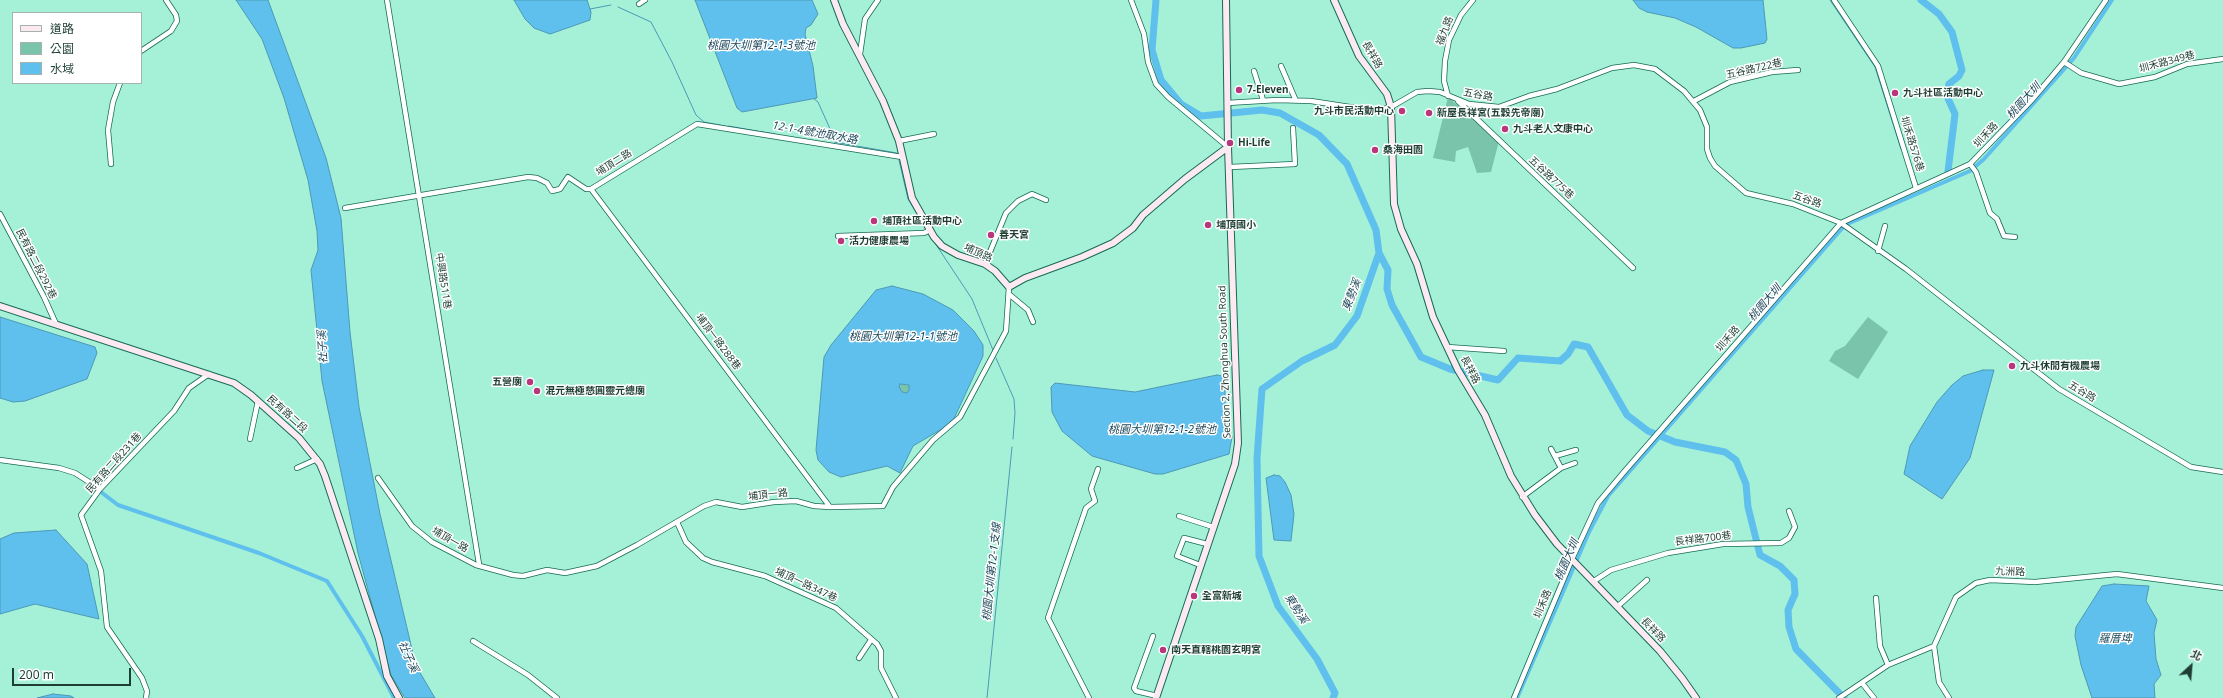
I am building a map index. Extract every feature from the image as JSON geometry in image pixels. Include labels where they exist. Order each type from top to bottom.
[{"type":"street","points":[[142,50],[171,31],[177,21],[176,15],[166,0]]},
{"type":"street","name":"中興路511巷","points":[[387,0],[479,564]]},
{"type":"street","points":[[639,4],[645,0]]},
{"type":"street","name":"埔頂路","points":[[834,0],[843,24],[884,100],[899,141],[912,198],[930,230],[942,246],[958,255],[985,264],[995,271],[1009,287]]},
{"type":"street","points":[[860,54],[866,19],[878,0]]},
{"type":"street","points":[[1009,287],[1025,278],[1113,244],[1133,228],[1143,216],[1185,179],[1228,147],[1168,98],[1156,84],[1148,62],[1144,34],[1131,0]]},
{"type":"street","name":"Section 2, Zhonghua South Road","points":[[1156,697],[1235,464],[1238,443],[1230,167],[1228,147],[1226,0]]},
{"type":"street","name":"長祥路","points":[[1334,0],[1359,56],[1386,94],[1391,107],[1394,204],[1400,229],[1417,264],[1433,317],[1457,368],[1485,415],[1511,476],[1522,497],[1539,522],[1574,562],[1660,651],[1696,698]]},
{"type":"street","name":"福九路","points":[[1448,96],[1444,81],[1445,61],[1450,40],[1461,15],[1473,0]]},
{"type":"street","name":"圳禾路576巷","points":[[1834,0],[1878,66],[1916,188]]},
{"type":"street","name":"圳禾路","points":[[1514,698],[1574,562],[1598,503],[1842,224],[1916,188],[1970,165],[2031,102],[2065,63],[2106,0]]},
{"type":"street","name":"圳禾路349巷","points":[[2065,63],[2081,73],[2119,84],[2155,77],[2187,64],[2223,59]]},
{"type":"street","name":"五谷路","points":[[1227,105],[1263,100],[1296,101],[1376,111],[1391,107],[1417,92],[1440,92],[1457,100],[1483,107],[1499,108],[1529,96],[1558,89],[1612,68],[1634,65],[1659,71],[1694,101],[1700,110],[1707,127],[1707,149],[1710,158],[1714,166],[1736,185],[1746,192],[1793,204],[1842,224],[1878,251],[1906,269],[2059,389],[2191,467],[2223,472]]},
{"type":"street","points":[[1281,66],[1296,101]]},
{"type":"street","name":"五谷路722巷","points":[[1694,101],[1730,82],[1772,72],[1798,70]]},
{"type":"street","points":[[1254,71],[1263,100]]},
{"type":"street","points":[[110,164],[108,130],[113,102],[120,84]]},
{"type":"street","name":"五谷路775巷","points":[[1457,100],[1633,268]]},
{"type":"street","name":"埔頂二路","points":[[345,208],[419,194],[528,177],[537,178],[547,183],[552,191],[560,189],[568,177],[586,189],[591,189],[697,124],[902,157]]},
{"type":"street","points":[[1230,167],[1295,164],[1293,128]]},
{"type":"street","points":[[899,141],[934,134]]},
{"type":"street","points":[[1970,165],[1975,170],[1990,212],[1997,219],[2004,236],[2015,237]]},
{"type":"street","name":"埔頂一路288巷","points":[[591,189],[830,507]]},
{"type":"street","points":[[985,264],[1006,213],[1018,202],[1032,194],[1046,200]]},
{"type":"street","name":"民有路二段292巷","points":[[0,214],[44,297],[56,324]]},
{"type":"street","points":[[1878,251],[1885,226]]},
{"type":"street","points":[[838,236],[924,233],[930,230]]},
{"type":"street","name":"埔頂一路","points":[[378,478],[412,526],[432,542],[457,556],[498,572],[523,576],[547,570],[565,573],[573,572],[597,566],[704,506],[716,502],[742,507],[774,502],[796,501],[830,507],[883,506],[893,487],[933,440],[960,417],[1006,331],[1010,295],[1009,287]]},
{"type":"street","points":[[1010,295],[1028,310],[1033,322]]},
{"type":"street","name":"民有路二段","points":[[0,306],[234,383],[258,401],[299,438],[317,459],[332,495],[379,639],[387,676],[400,698]]},
{"type":"street","points":[[1447,347],[1504,351]]},
{"type":"street","name":"民有路二段231巷","points":[[146,698],[147,691],[142,678],[106,627],[101,571],[81,515],[99,491],[174,411],[189,388],[209,374]]},
{"type":"street","points":[[250,439],[258,401]]},
{"type":"street","points":[[1551,449],[1561,468]]},
{"type":"street","points":[[1555,456],[1576,450]]},
{"type":"street","points":[[297,468],[317,459]]},
{"type":"street","points":[[0,460],[59,468],[75,473],[99,491]]},
{"type":"street","points":[[1522,497],[1561,468],[1575,463]]},
{"type":"street","points":[[1090,698],[1048,618],[1086,508],[1095,501],[1091,489],[1098,469]]},
{"type":"street","name":"長祥路700巷","points":[[1594,582],[1611,570],[1668,553],[1723,544],[1781,543],[1789,538],[1795,528],[1789,511]]},
{"type":"street","points":[[1179,516],[1213,527]]},
{"type":"street","name":"埔頂一路347巷","points":[[677,522],[686,542],[703,558],[712,562],[765,576],[818,598],[836,608],[872,640],[881,651],[881,668],[896,698]]},
{"type":"street","points":[[1200,565],[1177,556],[1184,538],[1207,544]]},
{"type":"street","name":"九洲路","points":[[1934,646],[1956,597],[1976,583],[1990,580],[2035,582],[2117,574],[2223,588]]},
{"type":"street","points":[[1617,607],[1647,580]]},
{"type":"street","points":[[1876,598],[1880,646],[1888,665]]},
{"type":"street","points":[[1153,636],[1134,684],[1136,691],[1156,697]]},
{"type":"street","points":[[859,658],[872,640]]},
{"type":"street","points":[[472,642],[528,675],[556,698]]},
{"type":"street","points":[[1841,697],[1888,665],[1934,646],[1939,682],[1949,698]]},
{"type":"street","points":[[1862,683],[1874,698]]},
{"type":"green space","points":[[1448,97],[1499,141],[1491,172],[1477,173],[1468,147],[1456,151],[1455,162],[1433,158]]},
{"type":"green space","points":[[1868,317],[1888,332],[1858,379],[1829,361],[1835,351],[1845,346]]},
{"type":"green space","points":[[900,384],[909,385],[910,390],[906,393],[902,392],[898,387]]},
{"type":"water","name":"社子溪","points":[[236,0],[268,0],[326,158],[341,218],[350,332],[359,407],[380,514],[416,666],[435,698],[405,698],[391,675],[358,553],[322,381],[311,270],[318,250],[317,231],[308,180],[284,98],[262,39]]},
{"type":"water","points":[[514,0],[587,0],[591,12],[590,20],[550,34],[534,28],[525,19]]},
{"type":"water","name":"桃園大圳第12-1-3號池","points":[[695,0],[812,0],[818,14],[811,25],[806,28],[805,34],[813,66],[817,98],[742,112],[737,108]]},
{"type":"water","points":[[1633,0],[1763,0],[1767,39],[1765,43],[1741,48],[1733,48],[1696,27],[1675,18],[1647,12],[1639,8]]},
{"type":"water","name":"桃園大圳第12-1-1號池","points":[[892,286],[923,294],[953,310],[974,331],[983,345],[983,356],[952,423],[913,446],[900,473],[887,466],[841,477],[829,472],[818,460],[816,450],[824,357],[831,345],[876,290]],"holes":[[[900,384],[909,385],[909,390],[907,393],[902,392],[899,387]]]},
{"type":"water","points":[[0,317],[95,347],[97,353],[87,379],[25,401],[13,402],[0,398]]},
{"type":"water","points":[[1983,370],[1994,370],[1970,458],[1942,499],[1904,474],[1910,446],[1937,402],[1952,385],[1963,376]]},
{"type":"water","name":"桃園大圳第12-1-2號池","points":[[1217,375],[1222,376],[1225,384],[1225,417],[1232,437],[1229,454],[1163,474],[1155,474],[1092,456],[1062,431],[1052,412],[1051,387],[1055,383],[1135,392]]},
{"type":"water","points":[[1274,475],[1280,476],[1285,482],[1291,495],[1294,514],[1291,541],[1274,540],[1266,478]]},
{"type":"water","points":[[56,530],[87,564],[99,619],[35,604],[0,614],[0,539],[14,533]]},
{"type":"water","name":"羅厝埤","points":[[2114,584],[2149,586],[2146,601],[2157,620],[2154,633],[2156,659],[2161,675],[2154,684],[2155,698],[2092,698],[2081,665],[2075,636],[2076,627],[2102,586]]},
{"type":"water","points":[[53,694],[71,696],[74,698],[37,698]]},
{"type":"waterway","name":"東勢溪","points":[[1156,0],[1152,50],[1161,80],[1181,104],[1201,116],[1262,110],[1280,113],[1319,135],[1347,164],[1376,230],[1379,253],[1357,316],[1335,345],[1302,361],[1262,389],[1257,458],[1259,556],[1278,606],[1317,659],[1335,693],[1333,698]]},
{"type":"waterway","points":[[1830,0],[1875,67],[1901,149]]},
{"type":"waterway","points":[[1921,0],[1939,14],[1952,32],[1962,70],[1959,76],[1949,84],[1946,94],[1955,114],[1948,171]]},
{"type":"waterway","name":"桃園大圳","points":[[1517,698],[1589,532],[1608,496],[1845,225],[1970,171],[1984,159],[2074,58],[2112,0]]},
{"type":"waterway","name":"12-1-4號池取水路","points":[[590,9],[611,5]]},
{"type":"waterway","name":"12-1-4號池取水路","points":[[618,7],[651,22],[672,62],[696,115],[704,122],[725,126]]},
{"type":"waterway","name":"12-1-4號池取水路","points":[[814,99],[818,102],[831,131],[834,142],[898,154]]},
{"type":"waterway","name":"12-1-4號池取水路","points":[[728,126],[775,134]]},
{"type":"waterway","name":"桃園大圳第12-1支線","points":[[899,160],[908,199],[926,229]]},
{"type":"waterway","name":"桃園大圳第12-1支線","points":[[929,234],[972,299],[993,350]]},
{"type":"waterway","points":[[1379,253],[1388,270],[1387,289],[1392,305],[1421,357],[1450,369],[1498,380],[1518,358],[1560,361],[1568,354],[1574,344],[1588,347],[1627,415],[1648,431],[1675,442],[1725,452],[1736,460],[1746,484],[1748,507],[1760,555],[1780,566],[1794,580],[1795,594],[1788,610],[1789,627],[1796,649],[1844,698]]},
{"type":"waterway","name":"桃園大圳第12-1支線","points":[[996,358],[1014,399],[1015,413],[1013,439]]},
{"type":"waterway","name":"桃園大圳第12-1支線","points":[[987,698],[1012,447]]},
{"type":"waterway","points":[[97,489],[118,505],[259,553],[327,581],[362,636],[394,698]]},
{"type":"place","name":"7-Eleven","points":[[1239,90]]},
{"type":"place","name":"九斗社區活動中心","points":[[1895,93]]},
{"type":"place","name":"九斗市民活動中心","points":[[1402,111]]},
{"type":"place","name":"新屋長祥宮(五穀先帝廟)","points":[[1429,113]]},
{"type":"place","name":"九斗老人文康中心","points":[[1505,129]]},
{"type":"place","name":"Hi-Life","points":[[1230,143]]},
{"type":"place","name":"桑海田園","points":[[1375,150]]},
{"type":"place","name":"埔頂社區活動中心","points":[[874,221]]},
{"type":"place","name":"埔頂國小","points":[[1208,225]]},
{"type":"place","name":"善天宮","points":[[991,235]]},
{"type":"place","name":"活力健康農場","points":[[841,241]]},
{"type":"place","name":"九斗休閒有機農場","points":[[2012,366]]},
{"type":"place","name":"五營廟","points":[[530,382]]},
{"type":"place","name":"混元無極慈圓靈元總廟","points":[[537,391]]},
{"type":"place","name":"全富新城","points":[[1194,596]]},
{"type":"place","name":"南天直轄桃園玄明宮","points":[[1163,650]]}]
